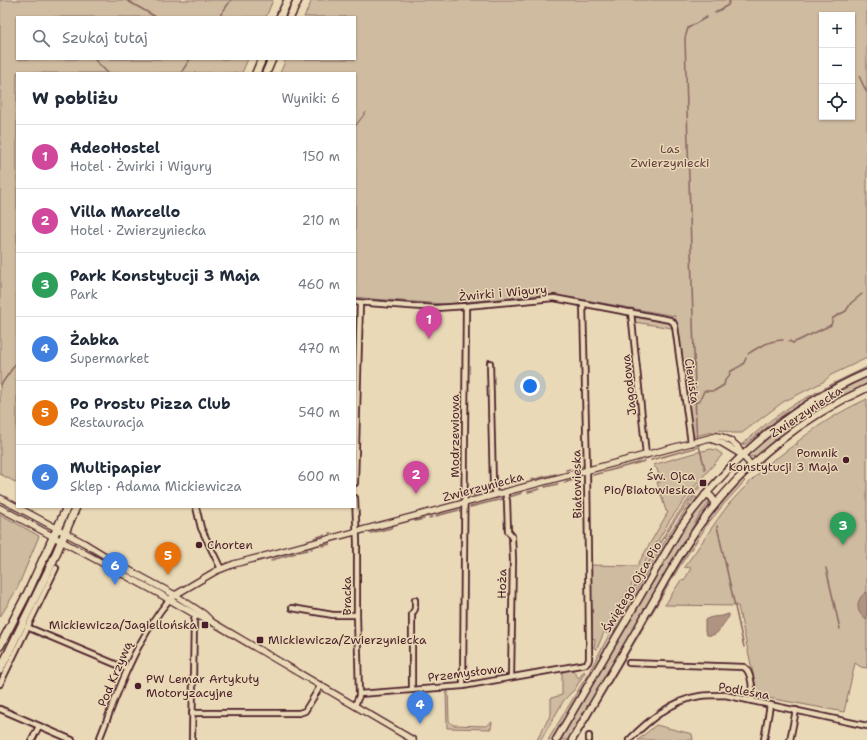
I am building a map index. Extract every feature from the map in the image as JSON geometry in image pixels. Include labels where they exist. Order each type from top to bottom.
[{"type":"main road","points":[[280,16],[288,0]]},
{"type":"main road","points":[[290,16],[298,0]]},
{"type":"main road","points":[[256,72],[262,60]]},
{"type":"main road","points":[[266,72],[272,60]]},
{"type":"main road","name":"Zwierzyniecka","points":[[742,455],[770,431],[800,409],[840,386],[867,373]]},
{"type":"main road","name":"Zwierzyniecka","points":[[751,465],[797,427],[834,404],[867,388]]},
{"type":"main road","name":"Świętego Ojca Pio","points":[[556,740],[680,528],[705,495],[742,455]]},
{"type":"main road","name":"Świętego Ojca Pio","points":[[572,740],[688,543],[714,505],[751,465]]},
{"type":"main road","points":[[705,495],[710,495],[714,499],[714,505]]},
{"type":"main road","points":[[67,508],[67,510],[72,513],[76,509]]},
{"type":"main road","points":[[0,646],[28,592],[67,508]]},
{"type":"main road","points":[[0,670],[13,642],[54,566],[76,509]]},
{"type":"main road","points":[[42,561],[48,558],[54,566]]},
{"type":"main road","points":[[5,636],[10,635],[13,638],[13,642]]},
{"type":"street","name":"Żwirki i Wigury","points":[[357,302],[436,308],[554,298],[631,312],[670,320],[673,322]]},
{"type":"street","points":[[356,417],[357,302]]},
{"type":"street","name":"Białowieska","points":[[583,304],[589,640],[589,659],[587,663]]},
{"type":"street","name":"Modrzewiowa","points":[[463,686],[466,306]]},
{"type":"street","name":"Jagodowa","points":[[631,312],[646,455]]},
{"type":"street","name":"Cienista","points":[[673,322],[676,326],[692,443]]},
{"type":"street","points":[[490,363],[493,485],[495,495]]},
{"type":"street","name":"Zwierzyniecka","points":[[169,600],[202,579],[234,564],[717,436],[727,438],[737,446],[742,455],[751,465]]},
{"type":"street","name":"Hoża","points":[[506,492],[508,531],[512,536],[511,677]]},
{"type":"street","points":[[0,498],[16,507]]},
{"type":"street","points":[[0,508],[196,615],[212,622],[414,740]]},
{"type":"street","points":[[18,508],[66,533],[148,580],[204,614],[212,622]]},
{"type":"street","points":[[196,508],[201,528],[221,569]]},
{"type":"street","name":"Bracka","points":[[355,508],[359,694]]},
{"type":"street","points":[[32,526],[36,524],[35,518]]},
{"type":"street","points":[[80,551],[79,547],[84,543]]},
{"type":"street","points":[[0,684],[54,566]]},
{"type":"street","points":[[145,586],[148,584],[148,580]]},
{"type":"street","name":"Pod Krzywą","points":[[99,740],[127,669],[142,637],[169,600]]},
{"type":"street","points":[[412,690],[410,620],[415,609],[415,600]]},
{"type":"street","points":[[292,608],[333,616],[357,615]]},
{"type":"street","points":[[192,740],[194,620],[196,615]]},
{"type":"street","points":[[27,627],[127,669]]},
{"type":"street","name":"Przemysłowa","points":[[359,694],[463,686],[587,663]]},
{"type":"street","points":[[629,663],[744,667],[749,674],[753,694],[752,701]]},
{"type":"street","points":[[192,713],[299,713],[304,711],[321,685]]},
{"type":"street","points":[[355,706],[359,694]]},
{"type":"street","name":"Podleśna","points":[[629,740],[664,711],[678,703],[700,696],[725,695],[867,726]]},
{"type":"street","points":[[764,740],[770,705]]},
{"type":"street","points":[[0,709],[72,740]]},
{"type":"street","points":[[790,740],[796,710]]},
{"type":"street","points":[[32,740],[38,726]]},
{"type":"green space","points":[[0,0],[273,0],[266,16],[16,16],[16,60],[248,60],[242,72],[16,72],[16,482],[0,474]]},
{"type":"green space","name":"Las Zwierzyniecki","points":[[312,0],[867,0],[867,358],[831,375],[823,382],[783,402],[742,433],[732,433],[721,430],[691,437],[675,316],[574,298],[542,295],[445,304],[356,297],[356,126],[366,112],[356,125],[356,72],[280,72],[286,60],[356,60],[356,16],[304,16]]},
{"type":"green space","points":[[636,317],[669,323],[672,328],[634,322]]},
{"type":"green space","points":[[867,367],[867,370],[786,412],[746,444],[741,445],[771,420],[791,406]]},
{"type":"green space","points":[[867,376],[867,385],[842,396],[819,409],[757,456],[748,456],[749,453],[769,436],[804,409]]},
{"type":"green space","points":[[867,399],[867,668],[861,667],[855,663],[844,712],[758,696],[738,606],[665,605],[681,580],[684,581],[691,568],[684,567],[729,504],[745,486],[775,458],[795,444],[797,445],[797,442],[814,429],[839,413]]},
{"type":"green space","points":[[711,449],[716,450],[722,455],[695,486],[670,520],[604,632],[597,649],[594,648],[595,639],[592,638],[591,565],[637,566],[668,512],[666,511],[657,482],[661,482],[657,469],[653,465]]},
{"type":"green space","points":[[742,479],[745,481],[710,521],[681,564],[577,740],[579,734],[696,536],[710,516]]},
{"type":"green space","points":[[699,485],[701,486],[673,523],[607,634],[606,633],[672,522]]},
{"type":"green space","points":[[695,496],[697,498],[656,561],[552,740],[548,740],[671,531]]},
{"type":"green space","points":[[706,498],[709,499],[709,503],[699,516],[569,740],[561,740],[580,704],[649,586],[687,523]]},
{"type":"green space","points":[[0,514],[39,536],[17,589],[0,617]]},
{"type":"green space","points":[[572,669],[579,678],[584,671],[585,672],[575,689],[564,700],[541,740],[537,740],[551,714],[551,698],[562,695],[562,671]]},
{"type":"green space","points":[[446,690],[448,690],[449,721],[453,725],[486,726],[492,722],[491,729],[447,728]]},
{"type":"green space","points":[[656,725],[692,734],[693,740],[638,740]]},
{"type":"shaded area","points":[[867,592],[867,619],[860,614],[858,606],[860,598]]},
{"type":"shaded area","points":[[729,614],[729,617],[716,634],[707,635],[705,631],[705,620]]},
{"type":"waterway","points":[[126,0],[154,16]]},
{"type":"waterway","points":[[220,16],[231,0]]},
{"type":"waterway","points":[[715,13],[728,5],[730,0]]},
{"type":"waterway","points":[[697,439],[685,38],[688,28],[707,17]]},
{"type":"waterway","points":[[95,60],[107,72]]},
{"type":"waterway","points":[[182,72],[189,60]]},
{"type":"waterway","points":[[859,76],[867,93]]},
{"type":"waterway","points":[[789,341],[793,343],[831,325],[833,318],[846,311],[851,303],[862,294]]},
{"type":"waterway","points":[[748,354],[760,346],[778,340],[783,340]]},
{"type":"waterway","points":[[696,402],[699,402],[704,391],[714,391],[724,385],[730,372],[743,364],[746,358]]},
{"type":"waterway","points":[[0,386],[16,363]]},
{"type":"waterway","points":[[698,442],[705,469]]},
{"type":"waterway","points":[[651,460],[698,447]]},
{"type":"waterway","points":[[593,475],[645,461]]},
{"type":"waterway","points":[[577,467],[584,466]]},
{"type":"waterway","points":[[566,470],[570,469]]},
{"type":"waterway","points":[[531,480],[556,474]]},
{"type":"waterway","points":[[564,483],[579,478]]},
{"type":"waterway","points":[[545,487],[558,484]]},
{"type":"waterway","points":[[528,492],[540,489]]},
{"type":"waterway","points":[[470,496],[484,492]]},
{"type":"waterway","points":[[509,497],[522,493]]},
{"type":"waterway","points":[[499,500],[505,498]]},
{"type":"waterway","points":[[470,507],[498,500]]},
{"type":"waterway","points":[[436,516],[459,510]]},
{"type":"waterway","points":[[429,518],[433,517]]},
{"type":"waterway","points":[[415,521],[424,519]]},
{"type":"waterway","points":[[371,533],[391,528],[393,526]]},
{"type":"waterway","points":[[717,526],[744,647]]},
{"type":"waterway","points":[[314,538],[324,535]]},
{"type":"waterway","points":[[322,546],[330,544]]},
{"type":"waterway","points":[[299,552],[308,550]]},
{"type":"waterway","points":[[271,561],[296,553]]},
{"type":"waterway","points":[[826,568],[840,629]]},
{"type":"place","name":"AdeoHostel","points":[[429,339]]},
{"type":"place","name":"Pomnik Konstytucji 3 Maja","points":[[846,460]]},
{"type":"place","name":"Św. Ojca Pio/Białowieska","points":[[703,483]]},
{"type":"place","name":"Villa Marcello","points":[[416,494]]},
{"type":"place","name":"Chorten","points":[[199,545]]},
{"type":"place","name":"Park Konstytucji 3 Maja","points":[[843,545]]},
{"type":"place","name":"Po Prostu Pizza Club","points":[[168,575]]},
{"type":"place","name":"Multipapier","points":[[115,585]]},
{"type":"place","name":"Mickiewicza/Jagiellońska","points":[[205,625]]},
{"type":"place","name":"Mickiewicza/Zwierzyniecka","points":[[260,640]]},
{"type":"place","name":"PW Lemar Artykuły Motoryzacyjne","points":[[138,686]]},
{"type":"place","name":"Żabka","points":[[420,724]]}]
